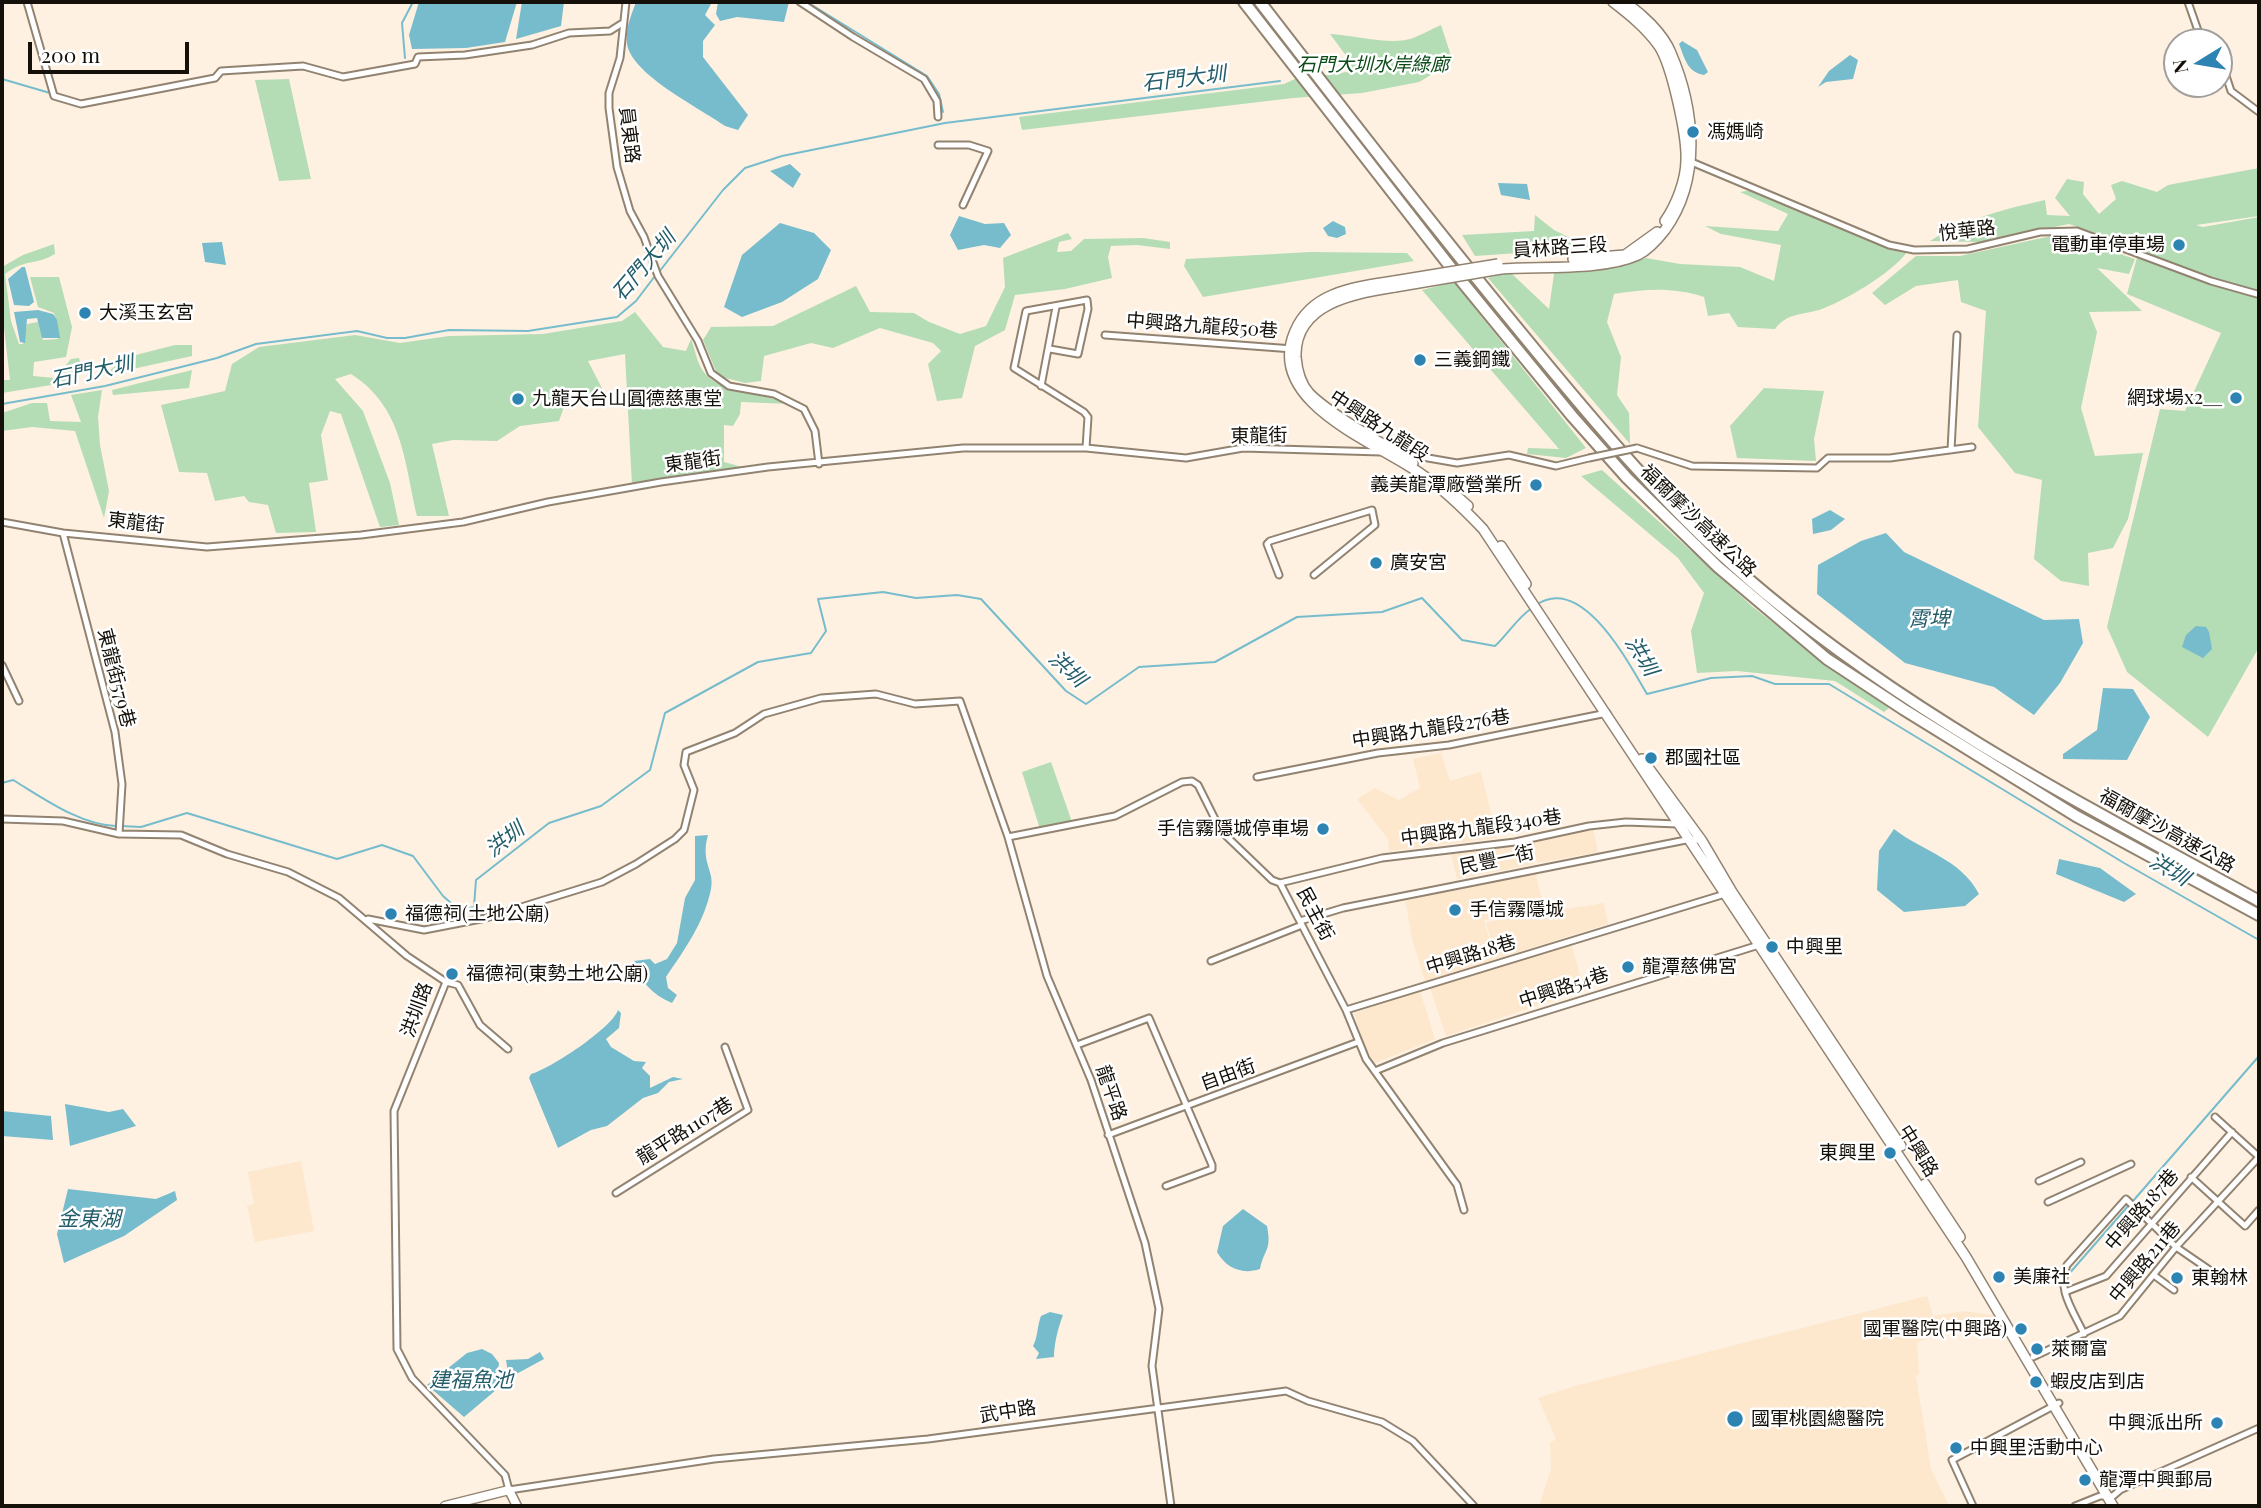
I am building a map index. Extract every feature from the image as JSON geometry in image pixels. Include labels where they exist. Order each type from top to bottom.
[{"type":"highway","name":"福爾摩沙高速公路","points":[[1244,2],[1459,278],[1572,416],[1680,532],[1728,576],[1827,659],[1903,709],[2076,816],[2259,915]]},
{"type":"highway","name":"福爾摩沙高速公路","points":[[1260,2],[1443,238],[1590,415],[1686,520],[1764,593],[1909,700],[2081,804],[2259,901]]},
{"type":"main road","name":"員林路三段","points":[[1613,2],[1640,23],[1660,48],[1668,66],[1689,161]]},
{"type":"main road","name":"員林路三段","points":[[1293,349],[1299,331],[1315,314],[1361,289],[1500,266],[1600,265],[1641,253],[1660,236],[1679,210],[1689,161],[1681,80],[1671,51],[1648,22],[1625,2]]},
{"type":"main road","name":"中興路九龍段","points":[[1293,349],[1299,374],[1308,392],[1392,453],[1461,498],[1510,558],[1532,600],[1607,713]]},
{"type":"main road","points":[[1607,713],[1684,822]]},
{"type":"main road","name":"中興路","points":[[1684,822],[1691,839],[1725,894],[1889,1127],[2033,1357],[2057,1405]]},
{"type":"main road","name":"中興路","points":[[1684,822],[1702,841],[1762,944],[1966,1257],[2111,1499],[2119,1506]]},
{"type":"street","points":[[27,2],[54,94],[81,104],[203,81],[215,78],[221,71],[303,66],[343,77],[415,64],[418,57],[466,55],[532,45],[569,33],[610,31],[621,24]]},
{"type":"street","name":"員東路","points":[[626,2],[621,24],[620,58],[609,93],[611,139],[624,194],[644,237],[657,276],[698,341],[705,364],[716,379],[729,386],[774,394],[804,409],[810,415],[819,464]]},
{"type":"street","points":[[800,2],[924,79],[937,101],[938,117]]},
{"type":"street","points":[[2188,2],[2197,28]]},
{"type":"street","points":[[2233,93],[2259,112]]},
{"type":"street","points":[[938,145],[970,145],[988,151],[963,205]]},
{"type":"street","name":"悅華路","points":[[1689,161],[1889,245],[1914,250],[1968,249],[2048,231],[2077,231],[2211,281],[2257,294]]},
{"type":"street","points":[[1050,349],[1078,354],[1088,310],[1087,300],[1026,311],[1014,368],[1084,412],[1087,417],[1086,448]]},
{"type":"street","points":[[1041,386],[1056,307]]},
{"type":"street","name":"中興路九龍段50巷","points":[[1105,335],[1293,349]]},
{"type":"street","points":[[1957,335],[1951,450],[1972,447]]},
{"type":"street","name":"東龍街","points":[[2,522],[63,533],[121,536],[207,547],[360,535],[463,522],[548,502],[661,482],[963,448],[1086,448],[1186,458],[1244,448],[1392,453],[1457,463],[1509,455],[1556,466],[1637,448],[1692,466],[1769,468],[1817,468],[1828,458],[1890,458],[1951,450]]},
{"type":"street","points":[[1279,575],[1267,544],[1270,541],[1372,510],[1375,525],[1314,575]]},
{"type":"street","name":"東龍街579巷","points":[[63,533],[115,732],[122,784],[119,834]]},
{"type":"street","points":[[2,665],[19,701]]},
{"type":"street","name":"龍平路","points":[[365,918],[424,930],[486,918],[602,882],[636,864],[675,839],[684,830],[694,790],[684,765],[686,752],[735,733],[764,715],[839,695],[876,694],[915,704],[960,701],[1008,836],[1047,976],[1077,1045],[1145,1243],[1159,1309],[1153,1366],[1171,1506]]},
{"type":"street","name":"中興路九龍段276巷","points":[[1257,777],[1378,753],[1449,745],[1607,713]]},
{"type":"street","name":"民主街","points":[[1008,836],[1115,816],[1182,782],[1192,781],[1198,785],[1221,831],[1272,880],[1280,883],[1346,1010],[1357,1042],[1457,1185],[1464,1210]]},
{"type":"street","name":"洪圳路","points":[[2,819],[63,821],[119,834],[181,835],[288,872],[339,898],[407,956],[446,982],[394,1111],[397,1349],[412,1378],[505,1475],[509,1490]]},
{"type":"street","name":"中興路九龍段340巷","points":[[1280,883],[1382,858],[1515,842],[1589,826],[1626,822],[1684,822]]},
{"type":"street","name":"民豐一街","points":[[1211,961],[1343,908],[1691,839],[1702,841]]},
{"type":"street","name":"中興路18巷","points":[[1346,1010],[1725,894]]},
{"type":"street","name":"中興路54巷","points":[[1375,1071],[1443,1043],[1762,944]]},
{"type":"street","points":[[446,982],[458,985],[480,1025],[508,1049]]},
{"type":"street","points":[[1077,1045],[1149,1018],[1189,1106],[1212,1169],[1166,1186]]},
{"type":"street","name":"自由街","points":[[1108,1135],[1357,1042]]},
{"type":"street","name":"龍平路1107巷","points":[[616,1193],[748,1110],[725,1047]]},
{"type":"street","points":[[2215,1117],[2259,1157]]},
{"type":"street","name":"中興路187巷","points":[[2065,1292],[2106,1276],[2232,1132]]},
{"type":"street","name":"中興路211巷","points":[[2033,1357],[2120,1316],[2176,1247],[2259,1157]]},
{"type":"street","points":[[2039,1181],[2081,1162]]},
{"type":"street","points":[[2048,1202],[2131,1164]]},
{"type":"street","points":[[2192,1177],[2245,1226],[2259,1210]]},
{"type":"street","points":[[2084,1334],[2065,1292],[2062,1276],[2067,1265],[2129,1202],[2176,1247],[2211,1271]]},
{"type":"street","points":[[2155,1276],[2174,1290]]},
{"type":"street","name":"武中路","points":[[509,1490],[714,1459],[928,1439],[1279,1391],[1292,1392],[1308,1401],[1381,1422],[1413,1441],[1474,1506]]},
{"type":"street","points":[[1973,1506],[1952,1460],[2057,1405]]},
{"type":"street","points":[[2075,1506],[2100,1496],[2111,1499],[2120,1490],[2259,1428]]},
{"type":"street","points":[[445,1506],[509,1490],[517,1506]]},
{"type":"shaded area","points":[[1441,753],[1450,781],[1481,772],[1497,838],[1389,851],[1388,839],[1357,799],[1375,788],[1399,800],[1420,788],[1413,759]]},
{"type":"shaded area","points":[[1593,828],[1598,852],[1537,863],[1533,841]]},
{"type":"shaded area","points":[[1532,842],[1534,864],[1457,879],[1451,854]]},
{"type":"shaded area","points":[[1535,871],[1545,912],[1484,920],[1495,960],[1425,981],[1412,939],[1405,898]]},
{"type":"shaded area","points":[[1604,903],[1608,924],[1496,959],[1486,922]]},
{"type":"shaded area","points":[[1567,944],[1572,946],[1584,990],[1446,1036],[1430,988]]},
{"type":"shaded area","points":[[1420,991],[1435,1039],[1375,1063],[1364,1045],[1354,1013]]},
{"type":"shaded area","points":[[301,1161],[314,1231],[255,1242],[247,1206],[254,1204],[248,1172]]},
{"type":"shaded area","name":"國軍桃園總醫院","points":[[1927,1296],[1933,1316],[1965,1311],[1998,1316],[1917,1342],[1919,1374],[1916,1376],[1931,1469],[1949,1506],[1539,1506],[1551,1469],[1550,1443],[1556,1439],[1538,1398],[1575,1386]]},
{"type":"green space","name":"石門大圳水岸綠廊","points":[[1441,25],[1453,62],[1419,82],[1362,93],[1293,98],[1022,130],[1019,117],[1284,84],[1295,79],[1347,72],[1347,57],[1330,34],[1401,41]]},
{"type":"green space","points":[[289,79],[311,179],[279,181],[255,80]]},
{"type":"green space","points":[[2259,168],[2259,216],[2196,225],[2203,227],[2259,217],[2259,647],[2208,737],[2127,672],[2107,627],[2160,409],[2185,411],[2221,333],[2127,294],[2141,243],[2135,247],[2069,224],[1980,242],[1930,241],[1971,221],[2045,200],[2047,215],[2070,216],[2055,198],[2067,179],[2084,182],[2083,194],[2099,214],[2116,199],[2111,185],[2122,181],[2157,192],[2168,185]]},
{"type":"green space","points":[[1752,190],[1907,252],[1890,269],[1853,294],[1819,310],[1789,317],[1775,329],[1738,327],[1729,313],[1708,316],[1704,297],[1692,294],[1659,290],[1614,294],[1607,322],[1621,357],[1617,395],[1629,413],[1630,444],[1488,278],[1510,272],[1549,309],[1555,267],[1630,263],[1646,258],[1680,264],[1740,267],[1774,281],[1781,245],[1721,234],[1705,226],[1778,231],[1788,214],[1740,192]]},
{"type":"green space","points":[[1535,215],[1554,230],[1591,248],[1475,256],[1462,235],[1534,231]]},
{"type":"green space","points":[[1068,233],[1072,239],[1059,242],[1057,252],[1071,251],[1084,239],[1143,238],[1170,242],[1170,249],[1137,245],[1111,246],[1108,257],[1112,278],[1065,289],[1015,295],[1005,330],[975,346],[962,398],[937,401],[928,364],[941,351],[933,343],[880,328],[833,348],[811,343],[764,356],[761,381],[745,383],[718,376],[703,340],[711,327],[773,326],[856,286],[870,312],[914,313],[960,334],[986,326],[1005,287],[1003,258]]},
{"type":"green space","points":[[2060,234],[2135,259],[2129,274],[2097,268],[2142,311],[2089,312],[2097,332],[2081,408],[2095,456],[2143,453],[2128,519],[2113,548],[2088,553],[2089,586],[2061,581],[2034,559],[2042,480],[2015,473],[1978,427],[1986,311],[1961,302],[1958,280],[1916,286],[1885,305],[1872,293],[1916,256],[1960,256]]},
{"type":"green space","points":[[54,244],[55,254],[19,266],[5,274],[11,321],[19,344],[23,344],[27,324],[38,322],[43,340],[58,339],[54,313],[38,307],[30,277],[59,277],[72,327],[66,357],[34,362],[33,376],[55,378],[71,359],[79,358],[82,369],[76,381],[2,393],[2,380],[10,380],[2,310],[2,267],[23,255]]},
{"type":"green space","points":[[1310,252],[1407,253],[1414,261],[1203,297],[1184,266],[1186,259]]},
{"type":"green space","points":[[1454,282],[1586,448],[1566,458],[1527,454],[1528,448],[1559,449],[1422,290]]},
{"type":"green space","points":[[635,312],[663,347],[686,351],[691,339],[703,371],[710,379],[731,389],[790,404],[741,402],[740,414],[733,426],[724,425],[724,462],[746,468],[632,485],[625,354],[588,361],[607,398],[568,396],[559,421],[520,426],[497,441],[453,440],[432,444],[449,516],[417,516],[399,437],[391,419],[368,387],[351,374],[335,379],[363,411],[390,483],[399,525],[380,527],[341,414],[330,411],[321,435],[328,480],[309,483],[316,532],[276,533],[268,505],[249,502],[244,496],[215,501],[207,473],[179,472],[161,405],[225,391],[232,364],[259,347],[355,335],[400,343],[449,336],[543,334],[622,321]]},
{"type":"green space","points":[[175,345],[192,345],[192,356],[105,375],[124,358]]},
{"type":"green space","points":[[192,370],[189,388],[113,395],[112,390]]},
{"type":"green space","points":[[1764,388],[1824,391],[1814,439],[1816,461],[1737,458],[1730,426]]},
{"type":"green space","points":[[102,390],[98,417],[100,445],[109,491],[104,518],[75,431],[32,427],[2,431],[2,413],[32,403],[47,403],[50,421],[81,422],[71,395]]},
{"type":"green space","points":[[1602,470],[1753,607],[1828,666],[1889,708],[1884,712],[1835,681],[1737,671],[1697,673],[1691,631],[1704,593],[1678,558],[1581,476]]},
{"type":"green space","points":[[1051,762],[1072,822],[1040,829],[1022,772]]},
{"type":"water","points":[[419,2],[517,2],[505,42],[466,48],[412,49],[409,35]]},
{"type":"water","points":[[522,2],[564,2],[561,26],[516,39]]},
{"type":"water","points":[[636,2],[712,2],[705,15],[715,25],[703,41],[703,57],[748,115],[738,130],[725,126],[684,100],[654,79],[632,56],[627,38],[630,17]]},
{"type":"water","points":[[718,2],[789,2],[784,22],[737,17],[720,21],[716,14]]},
{"type":"water","points":[[1682,41],[1697,50],[1708,72],[1704,75],[1687,64],[1679,44]]},
{"type":"water","points":[[1850,55],[1858,60],[1853,79],[1826,82],[1818,87],[1829,71]]},
{"type":"water","points":[[790,164],[801,174],[793,188],[770,171]]},
{"type":"water","points":[[1498,183],[1527,184],[1530,200],[1501,195]]},
{"type":"water","points":[[959,216],[985,224],[1004,223],[1011,235],[1000,248],[984,245],[958,250],[950,235]]},
{"type":"water","points":[[1333,221],[1345,227],[1346,234],[1337,238],[1328,236],[1323,228]]},
{"type":"water","points":[[780,223],[814,233],[831,250],[818,279],[782,302],[742,317],[724,307],[742,255]]},
{"type":"water","points":[[222,242],[226,265],[205,262],[202,243]]},
{"type":"water","points":[[25,267],[34,302],[29,306],[14,305],[8,279]]},
{"type":"water","points":[[38,310],[53,314],[57,320],[60,338],[42,338],[37,318],[27,319],[25,343],[20,342],[14,312]]},
{"type":"water","points":[[1830,510],[1845,519],[1831,530],[1813,534],[1812,519]]},
{"type":"water","name":"霄埤","points":[[1886,533],[1904,552],[2044,620],[2079,619],[2083,643],[2060,683],[2034,715],[1994,687],[1905,663],[1817,594],[1818,565],[1861,541]]},
{"type":"water","points":[[2196,626],[2206,627],[2209,632],[2212,649],[2203,658],[2182,647],[2186,635]]},
{"type":"water","points":[[2103,688],[2133,689],[2150,717],[2127,760],[2063,759],[2063,754],[2097,730]]},
{"type":"water","points":[[1894,829],[1952,864],[1979,894],[1965,906],[1904,912],[1877,890],[1879,851]]},
{"type":"water","points":[[708,835],[706,859],[712,882],[711,889],[699,924],[666,977],[668,988],[677,995],[672,1003],[648,987],[639,975],[634,961],[650,959],[655,964],[667,959],[677,943],[685,898],[695,880],[695,836]]},
{"type":"water","points":[[2059,859],[2100,868],[2136,894],[2124,902],[2056,874]]},
{"type":"water","points":[[618,1010],[621,1013],[619,1028],[606,1039],[611,1047],[634,1061],[646,1062],[642,1068],[650,1076],[650,1088],[673,1077],[683,1079],[669,1082],[658,1093],[643,1098],[607,1126],[591,1130],[558,1148],[529,1078],[531,1074],[593,1037]]},
{"type":"water","points":[[65,1104],[109,1112],[123,1109],[136,1126],[70,1146]]},
{"type":"water","points":[[2,1111],[51,1116],[53,1140],[2,1136]]},
{"type":"water","name":"金東湖","points":[[68,1189],[156,1199],[175,1191],[177,1200],[124,1236],[64,1263],[57,1234]]},
{"type":"water","points":[[1243,1209],[1267,1226],[1267,1249],[1260,1269],[1253,1271],[1235,1269],[1217,1252],[1223,1226]]},
{"type":"water","points":[[1050,1312],[1063,1315],[1054,1357],[1036,1359],[1039,1353],[1033,1346],[1041,1316]]},
{"type":"water","name":"建福魚池","points":[[482,1349],[492,1354],[499,1363],[496,1390],[464,1417],[427,1385],[467,1353]]},
{"type":"water","points":[[540,1352],[544,1359],[509,1378],[506,1360],[528,1359]]},
{"type":"waterway","points":[[405,58],[402,23],[413,2]]},
{"type":"waterway","points":[[807,2],[927,76],[939,94],[943,112]]},
{"type":"waterway","points":[[2006,2],[2035,2]]},
{"type":"waterway","points":[[2,79],[50,93]]},
{"type":"waterway","name":"石門大圳","points":[[659,272],[723,190],[745,168],[782,156],[945,123],[1280,81]]},
{"type":"waterway","name":"石門大圳","points":[[2,404],[105,386],[217,358],[256,344],[357,331],[387,338],[405,338],[449,330],[528,331],[617,317],[636,301],[655,276]]},
{"type":"waterway","name":"洪圳","points":[[121,826],[141,827],[187,813],[337,859],[382,845],[413,856],[443,896],[459,910],[474,907],[476,880],[549,823],[601,806],[650,770],[665,713],[758,662],[811,653],[826,631],[818,599],[883,592],[916,598],[957,595],[981,599],[1066,691],[1086,704],[1139,667],[1215,662],[1297,617],[1382,612],[1422,598],[1462,640],[1495,646],[1532,608]]},
{"type":"waterway","name":"洪圳","points":[[1536,605],[1553,598],[1570,601],[1586,611],[1616,643],[1647,694],[1711,678],[1752,676],[1775,684],[1829,684],[2124,863],[2259,940]]},
{"type":"waterway","name":"洪圳","points":[[2,783],[13,780],[76,816],[116,826]]},
{"type":"waterway","points":[[2133,1201],[2259,1056]]},
{"type":"waterway","points":[[2068,1275],[2129,1205]]},
{"type":"place","name":"馮媽崎","points":[[1693,132]]},
{"type":"place","name":"電動車停車場","points":[[2179,245]]},
{"type":"place","name":"大溪玉玄宮","points":[[85,313]]},
{"type":"place","name":"三義鋼鐵","points":[[1420,360]]},
{"type":"place","name":"網球場x2＿","points":[[2236,398]]},
{"type":"place","name":"九龍天台山圓德慈惠堂","points":[[518,399]]},
{"type":"place","name":"義美龍潭廠營業所","points":[[1536,485]]},
{"type":"place","name":"廣安宮","points":[[1376,563]]},
{"type":"place","name":"郡國社區","points":[[1651,758]]},
{"type":"place","name":"手信霧隱城停車場","points":[[1323,829]]},
{"type":"place","name":"手信霧隱城","points":[[1455,910]]},
{"type":"place","name":"福德祠(土地公廟)","points":[[391,914]]},
{"type":"place","name":"中興里","points":[[1772,947]]},
{"type":"place","name":"龍潭慈佛宮","points":[[1628,967]]},
{"type":"place","name":"福德祠(東勢土地公廟)","points":[[452,974]]},
{"type":"place","name":"東興里","points":[[1890,1153]]},
{"type":"place","name":"美廉社","points":[[1999,1277]]},
{"type":"place","name":"東翰林","points":[[2177,1278]]},
{"type":"place","name":"國軍醫院(中興路)","points":[[2021,1329]]},
{"type":"place","name":"萊爾富","points":[[2037,1349]]},
{"type":"place","name":"蝦皮店到店","points":[[2036,1382]]},
{"type":"place","name":"國軍桃園總醫院","points":[[1735,1419]]},
{"type":"place","name":"中興派出所","points":[[2217,1423]]},
{"type":"place","name":"中興里活動中心","points":[[1956,1448]]},
{"type":"place","name":"龍潭中興郵局","points":[[2085,1480]]}]
